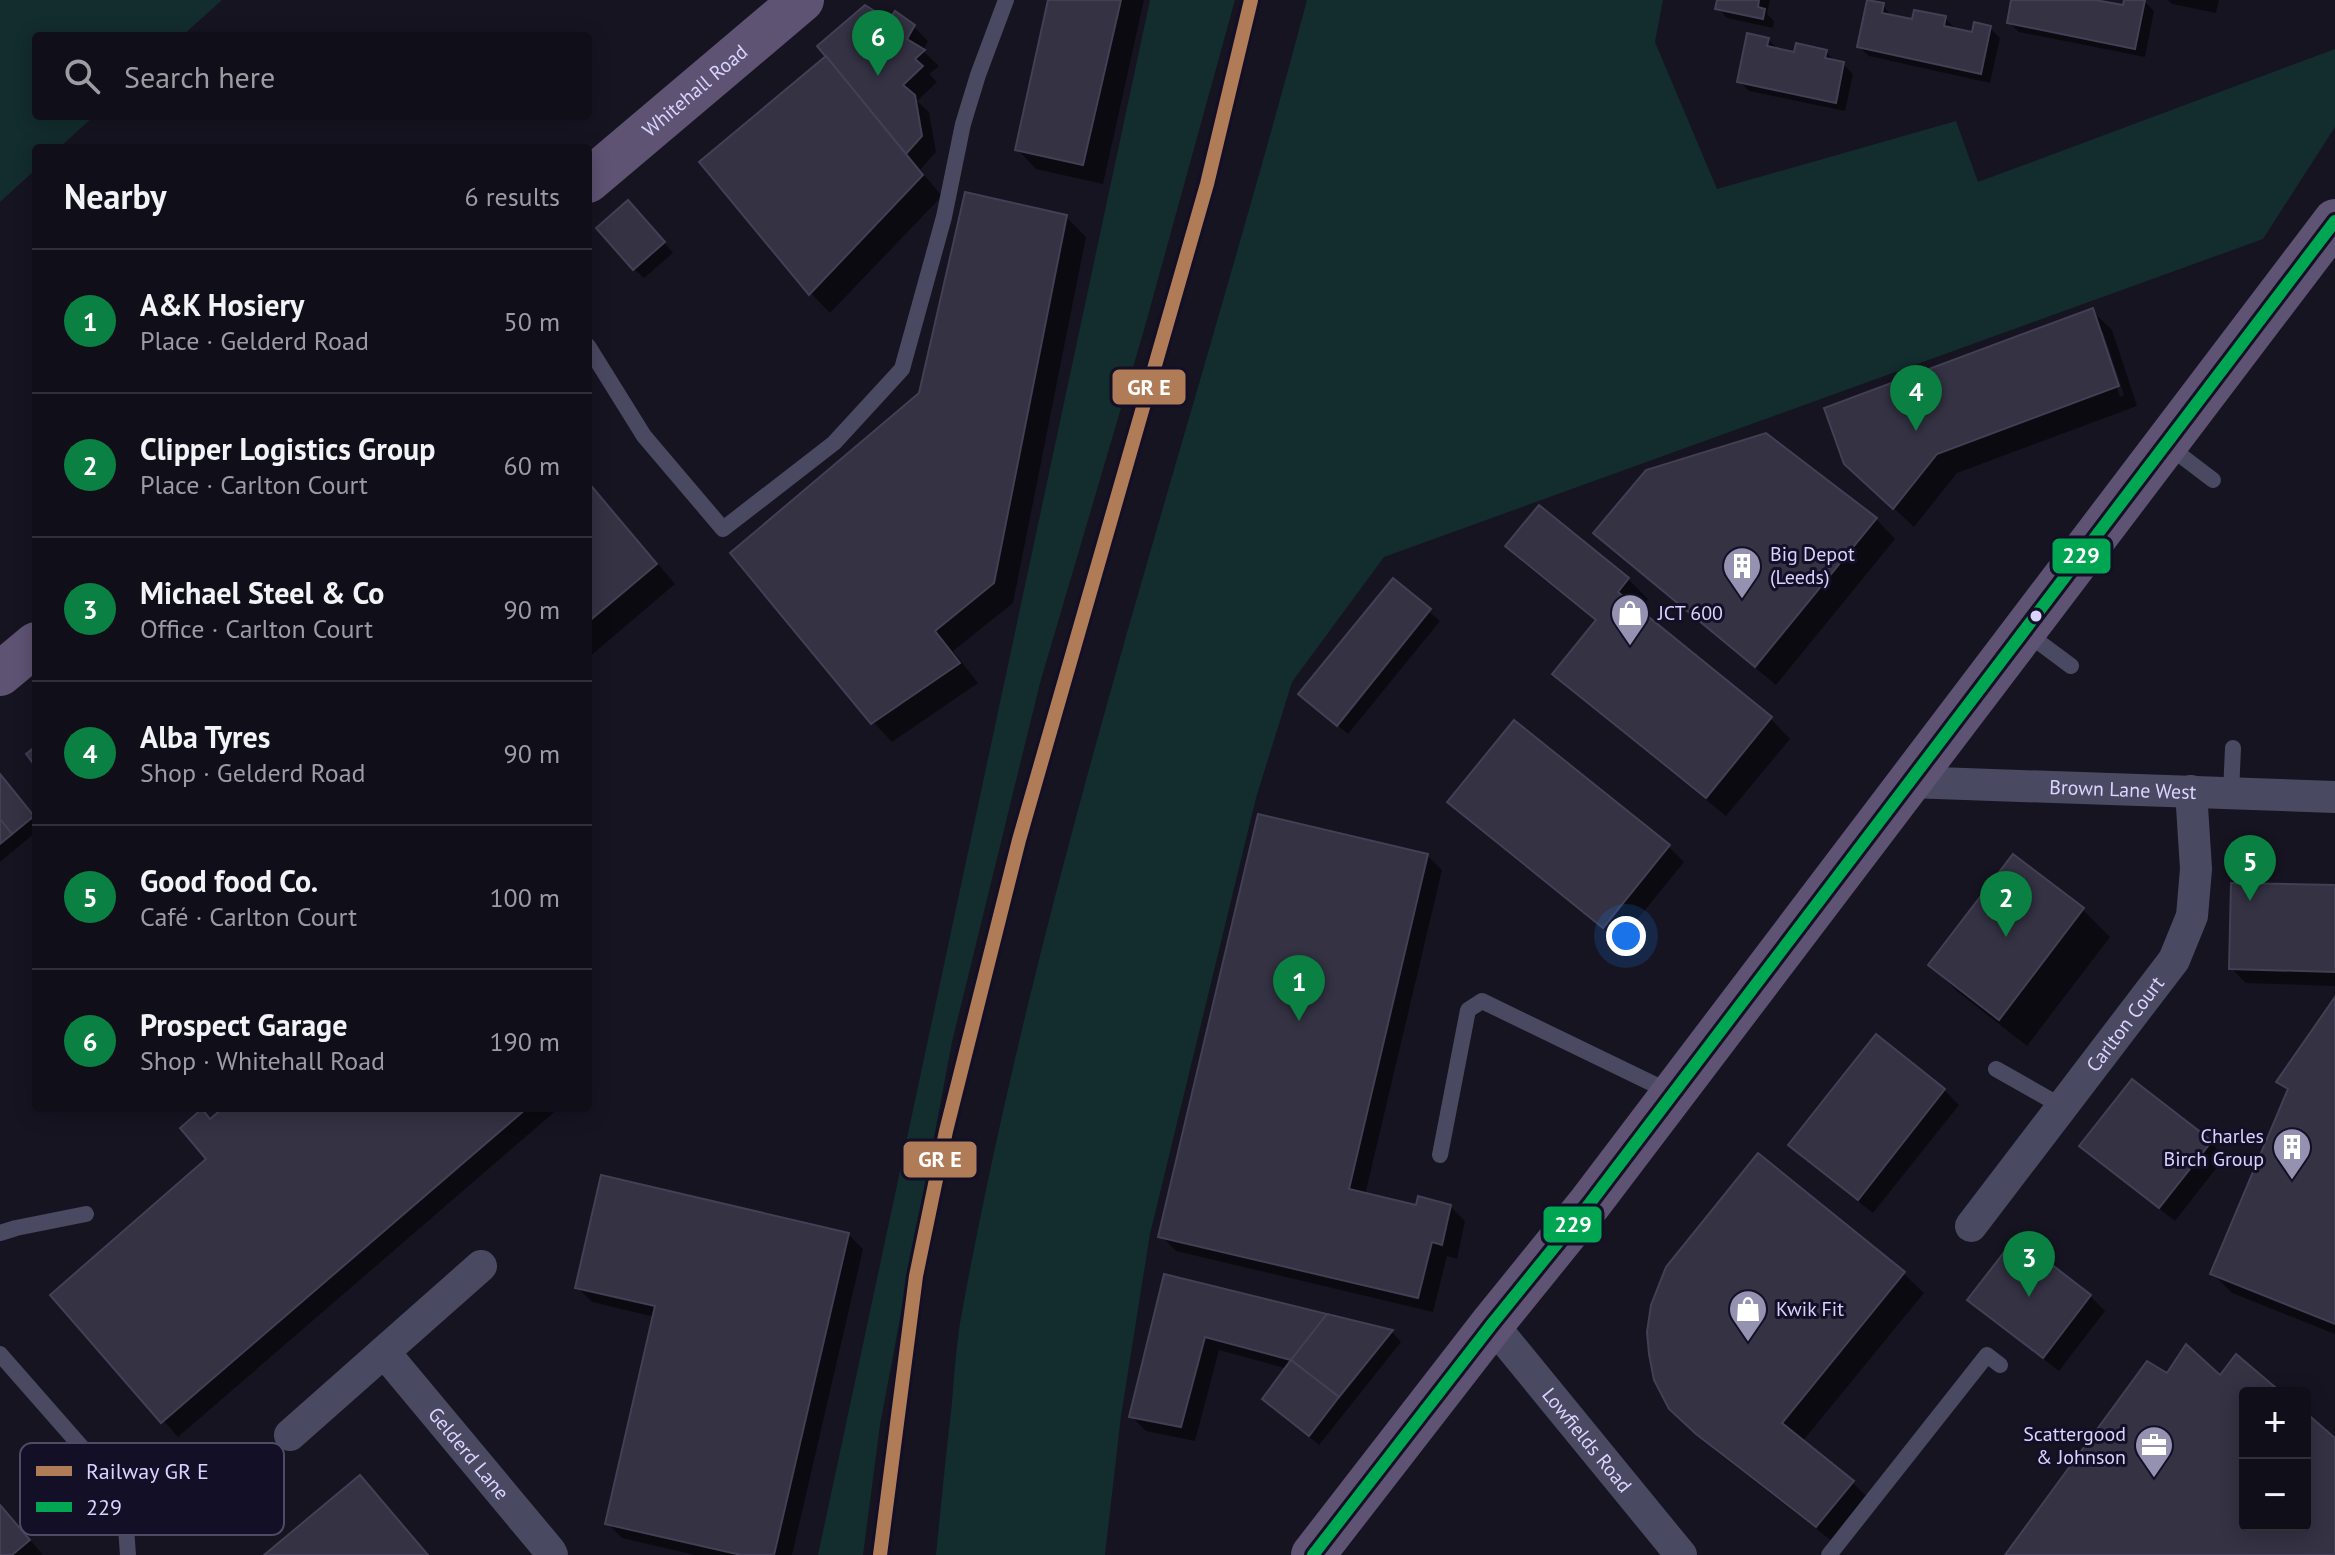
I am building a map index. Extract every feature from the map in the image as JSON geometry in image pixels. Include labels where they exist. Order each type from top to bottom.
[{"type":"main road","name":"Whitehall Road","points":[[592,178],[802,0]]},
{"type":"main road","points":[[1313,1555],[1590,1203],[2335,221]]},
{"type":"main road","points":[[0,674],[32,647]]},
{"type":"street","name":"Brown Lane West","points":[[1909,782],[2335,797]]},
{"type":"street","name":"Carlton Court","points":[[1971,1226],[2174,960],[2192,916],[2196,869],[2191,791]]},
{"type":"street","points":[[290,1435],[481,1266]]},
{"type":"street","name":"Lowfields Road","points":[[1492,1324],[1681,1555]]},
{"type":"street","name":"Gelderd Lane","points":[[384,1352],[552,1555]]},
{"type":"lane","points":[[592,352],[644,436],[723,529],[834,443],[902,369],[944,217],[963,124],[1006,0]]},
{"type":"lane","points":[[2166,444],[2213,480]]},
{"type":"lane","points":[[2024,631],[2071,666]]},
{"type":"lane","points":[[2231,793],[2233,748]]},
{"type":"lane","points":[[1440,1155],[1468,1010],[1482,1001],[1673,1094]]},
{"type":"lane","points":[[1996,1069],[2063,1107]]},
{"type":"lane","points":[[0,1233],[86,1214]]},
{"type":"lane","points":[[0,1354],[78,1443]]},
{"type":"lane","points":[[1829,1555],[1987,1355],[2000,1365]]},
{"type":"lane","points":[[127,1535],[128,1555]]},
{"type":"green space","points":[[0,0],[222,0],[186,32],[32,32],[32,120],[90,120],[63,144],[32,144],[32,173],[0,202]]},
{"type":"green space","points":[[1150,0],[1235,0],[1144,330],[1040,683],[952,1042],[880,1425],[863,1555],[818,1555]]},
{"type":"green space","points":[[1307,0],[1663,0],[1655,42],[1717,189],[1956,121],[1978,182],[2335,49],[2335,127],[2263,239],[1384,557],[1292,682],[1256,798],[1150,1234],[1121,1416],[1105,1555],[936,1555],[960,1323],[993,1155],[1032,988],[1120,658]]},
{"type":"building","points":[[1048,0],[1121,0],[1083,165],[1015,150]]},
{"type":"building","points":[[1717,0],[1759,0],[1758,7],[1765,9],[1763,19],[1715,9]]},
{"type":"building","points":[[1867,0],[1884,3],[1882,13],[1912,19],[1914,10],[1946,16],[1944,26],[1972,32],[1974,22],[1991,26],[1981,74],[1857,47]]},
{"type":"building","points":[[2011,0],[2095,0],[2123,5],[2124,0],[2145,0],[2135,49],[2007,23]]},
{"type":"building","points":[[865,5],[889,20],[895,11],[915,25],[907,39],[925,50],[915,59],[923,66],[903,85],[915,95],[922,136],[906,154],[817,46]]},
{"type":"building","points":[[1747,33],[1769,38],[1767,46],[1794,52],[1796,43],[1827,50],[1825,58],[1844,62],[1836,103],[1737,82]]},
{"type":"building","points":[[826,56],[923,175],[809,295],[699,162]]},
{"type":"building","points":[[965,192],[1067,215],[994,583],[935,631],[960,663],[871,724],[730,553],[919,393]]},
{"type":"building","points":[[628,200],[665,242],[633,270],[596,228]]},
{"type":"building","points":[[2093,308],[2119,386],[1937,454],[1893,509],[1844,464],[1824,408]]},
{"type":"building","name":"Big Depot (Leeds)","points":[[1766,433],[1877,518],[1755,667],[1593,533],[1646,470]]},
{"type":"building","points":[[592,487],[657,564],[592,619]]},
{"type":"building","name":"JCT 600","points":[[1539,505],[1629,578],[1618,592],[1772,717],[1706,798],[1552,674],[1596,620],[1505,546]]},
{"type":"building","points":[[1393,578],[1431,609],[1337,726],[1298,694]]},
{"type":"building","points":[[1514,720],[1670,845],[1603,928],[1447,802]]},
{"type":"building","points":[[0,774],[32,814],[32,818],[12,834],[0,819]]},
{"type":"building","points":[[1258,814],[1428,854],[1349,1189],[1416,1205],[1418,1196],[1451,1205],[1442,1245],[1432,1242],[1418,1298],[1158,1237]]},
{"type":"building","points":[[0,819],[12,834],[0,844]]},
{"type":"building","points":[[2013,854],[2084,908],[1999,1020],[1928,965]]},
{"type":"building","points":[[2231,883],[2335,885],[2335,972],[2229,969]]},
{"type":"building","name":"Charles Birch Group","points":[[2335,997],[2335,1324],[2210,1274],[2288,1089],[2276,1082]]},
{"type":"building","points":[[1876,1034],[1945,1089],[1858,1200],[1788,1145]]},
{"type":"building","points":[[2132,1079],[2212,1141],[2159,1208],[2079,1146]]},
{"type":"building","points":[[199,1112],[204,1112],[210,1119],[218,1112],[522,1112],[161,1423],[50,1295],[206,1159],[180,1128]]},
{"type":"building","name":"Kwik Fit","points":[[1758,1153],[1905,1272],[1782,1423],[1854,1481],[1816,1527],[1696,1434],[1669,1409],[1654,1380],[1649,1354],[1647,1332],[1651,1305],[1666,1267]]},
{"type":"building","points":[[601,1175],[849,1233],[774,1555],[741,1555],[605,1524],[655,1306],[575,1288]]},
{"type":"building","points":[[2016,1237],[2091,1295],[2043,1358],[1967,1300]]},
{"type":"building","points":[[1164,1274],[1327,1314],[1291,1360],[1205,1337],[1181,1427],[1129,1417]]},
{"type":"building","points":[[1327,1314],[1393,1330],[1339,1397],[1291,1360]]},
{"type":"building","name":"Scattergood & Johnson","points":[[2186,1344],[2220,1375],[2236,1354],[2275,1387],[2239,1387],[2239,1531],[2311,1531],[2311,1417],[2335,1438],[2335,1555],[2005,1555],[2147,1361],[2167,1373]]},
{"type":"building","points":[[1291,1360],[1339,1397],[1309,1436],[1262,1399]]},
{"type":"building","points":[[360,1475],[428,1555],[264,1555]]},
{"type":"building","points":[[0,1505],[20,1528],[20,1535],[26,1535],[30,1540],[12,1555],[0,1555]]},
{"type":"transit line","points":[[880,1555],[916,1276],[946,1131],[1019,840],[1207,184],[1251,0]]},
{"type":"transit line","name":"229","points":[[1313,1555],[1590,1203],[2335,221]]},
{"type":"place","name":"Prospect Garage","points":[[878,76]]},
{"type":"place","name":"Alba Tyres","points":[[1916,431]]},
{"type":"place","name":"Big Depot (Leeds)","points":[[1742,600]]},
{"type":"place","name":"JCT 600","points":[[1630,647]]},
{"type":"place","name":"Good food Co.","points":[[2250,901]]},
{"type":"place","name":"Clipper Logistics Group","points":[[2006,937]]},
{"type":"place","name":"A&K Hosiery","points":[[1299,1021]]},
{"type":"place","name":"Charles Birch Group","points":[[2292,1181]]},
{"type":"place","name":"Michael Steel & Co","points":[[2029,1297]]},
{"type":"place","name":"Kwik Fit","points":[[1748,1343]]},
{"type":"place","name":"Scattergood & Johnson","points":[[2154,1479]]}]
